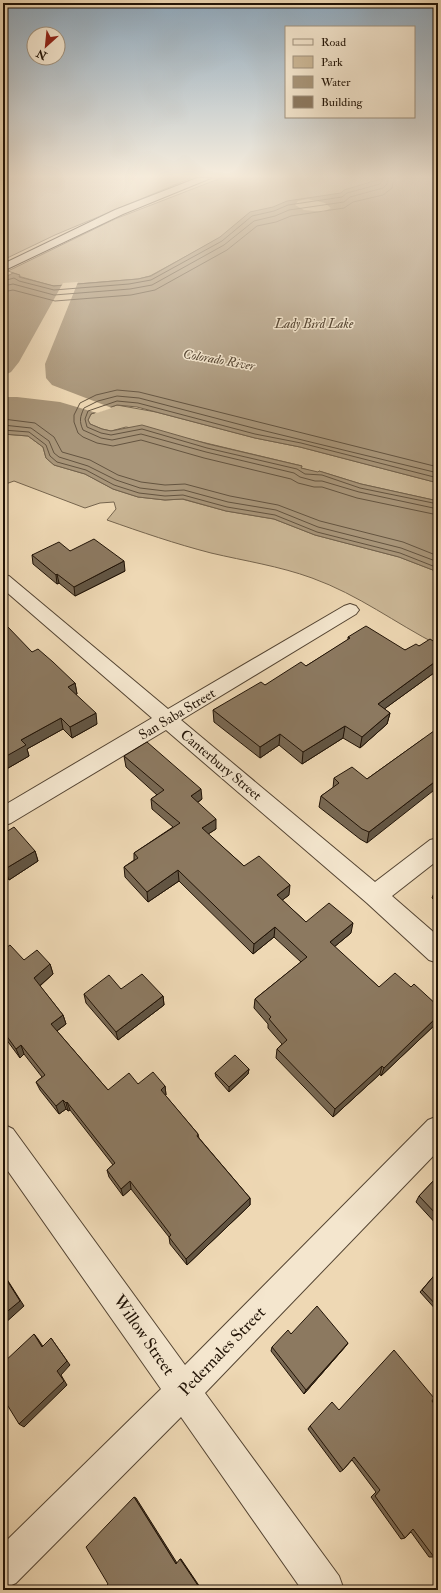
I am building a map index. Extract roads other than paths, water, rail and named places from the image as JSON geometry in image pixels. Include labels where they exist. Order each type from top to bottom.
[{"type":"street","points":[[3,268],[35,252]]},
{"type":"street","name":"Canterbury Street","points":[[3,580],[375,896],[438,952]]},
{"type":"street","name":"San Saba Street","points":[[3,817],[350,610]]},
{"type":"street","points":[[375,896],[438,846]]},
{"type":"street","name":"Pedernales Street","points":[[3,1570],[183,1391],[438,1130]]},
{"type":"street","name":"Willow Street","points":[[3,1139],[325,1590]]},
{"type":"water","name":"Lady Bird Lake","points":[[193,252],[438,252],[438,483],[137,407],[117,405],[91,414],[88,420],[90,424],[111,431],[142,425],[208,444],[302,466],[301,468],[319,471],[361,484],[438,501],[438,572],[399,557],[315,535],[274,519],[226,511],[183,499],[165,500],[138,497],[113,489],[85,474],[54,465],[46,458],[43,447],[28,436],[3,434],[3,278],[13,273],[20,275],[19,277],[54,286],[138,279],[151,276]]},
{"type":"water label","name":"Colorado River","points":[[219,360]]}]
